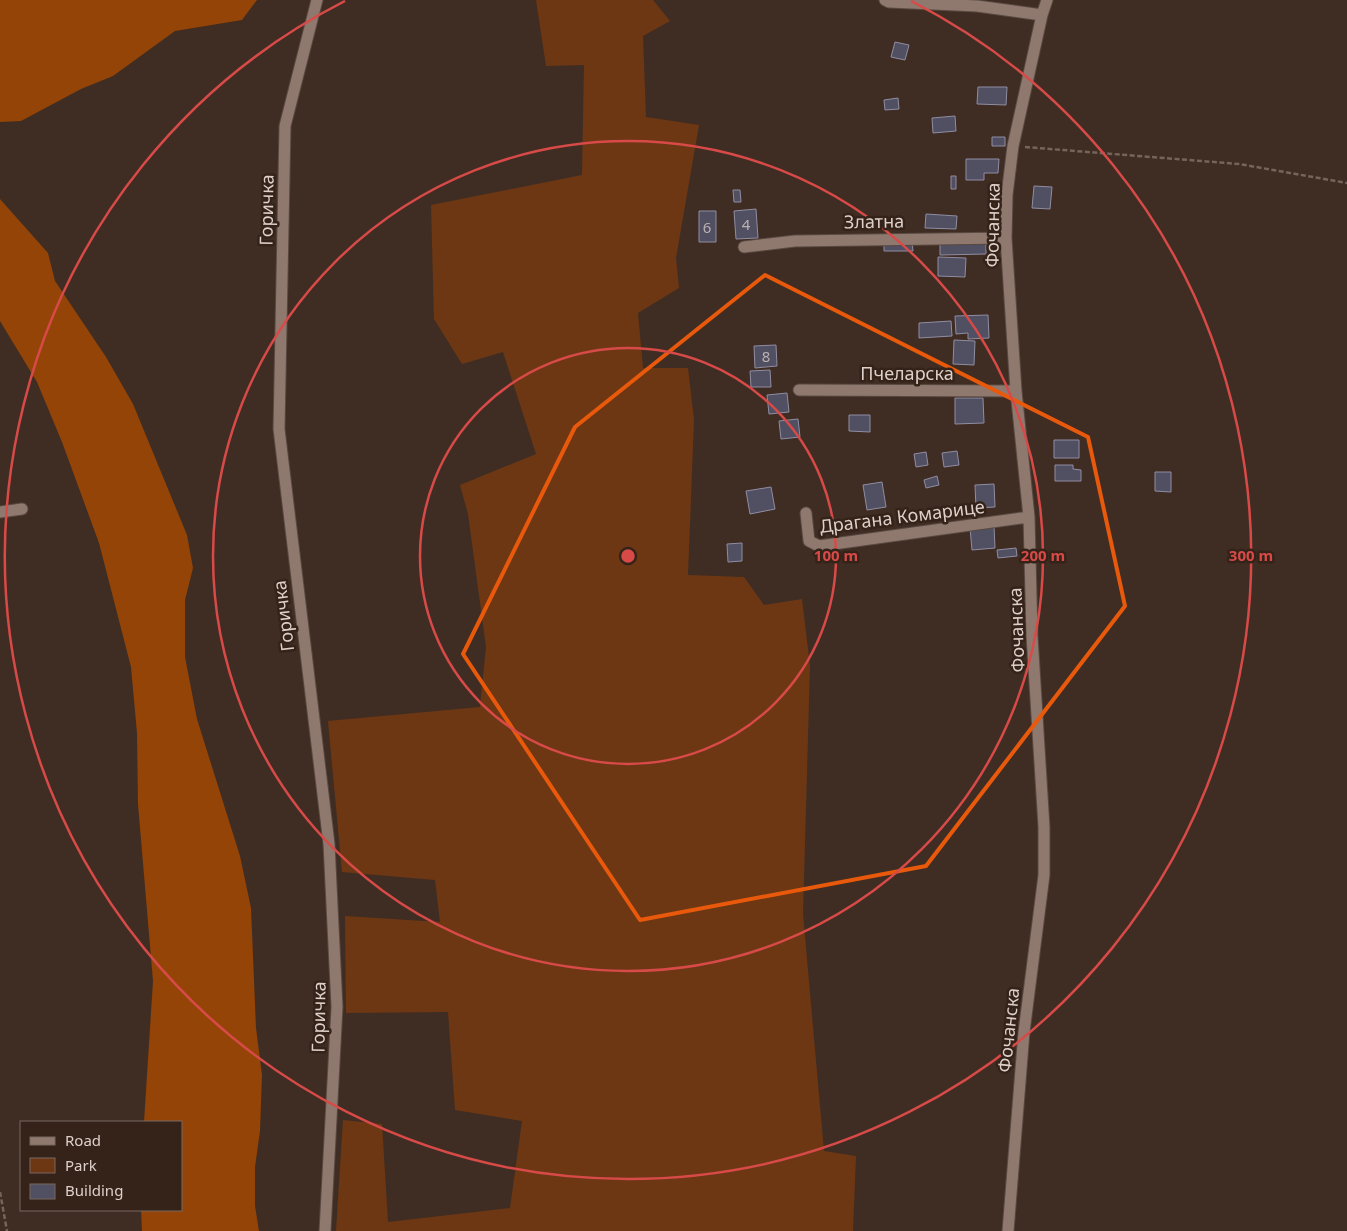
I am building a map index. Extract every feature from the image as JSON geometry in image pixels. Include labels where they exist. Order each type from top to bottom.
[{"type":"street","name":"Горичка","points":[[317,0],[286,126],[279,429],[330,844],[333,890],[337,1007],[325,1231]]},
{"type":"street","points":[[885,0],[888,2],[977,6],[1042,14]]},
{"type":"street","name":"Фочанска","points":[[1008,1231],[1024,1032],[1044,875],[1044,827],[1032,636],[1029,517],[1016,392],[1006,238],[1007,195],[1013,146],[1042,14],[1048,0]]},
{"type":"street","name":"Златна","points":[[744,247],[795,241],[1006,238]]},
{"type":"street","name":"Пчеларска","points":[[799,390],[1016,392]]},
{"type":"street","points":[[0,512],[22,509]]},
{"type":"street","name":"Драгана Комарице","points":[[806,512],[809,541],[819,546],[1029,517]]},
{"type":"path","points":[[1013,146],[1239,164],[1347,183]]},
{"type":"path","points":[[0,1192],[7,1231]]},
{"type":"highlighted area","points":[[765,275],[1088,437],[1125,606],[926,866],[640,920],[463,654],[575,427]]},
{"type":"green space","points":[[536,0],[653,0],[670,21],[643,36],[646,117],[699,125],[676,258],[679,288],[638,313],[643,368],[688,368],[694,420],[688,575],[744,577],[764,605],[802,599],[810,666],[803,914],[824,1151],[856,1156],[853,1231],[336,1231],[343,1120],[382,1124],[388,1222],[510,1208],[522,1121],[455,1110],[448,1012],[346,1013],[345,916],[440,922],[435,880],[342,872],[328,721],[480,707],[486,647],[468,514],[460,485],[536,454],[503,352],[462,364],[434,319],[431,205],[582,175],[584,65],[546,66]]},
{"type":"shaded area","points":[[0,0],[257,0],[242,20],[175,31],[113,76],[81,89],[21,121],[0,122]]},
{"type":"shaded area","points":[[0,199],[48,253],[55,281],[106,357],[133,404],[187,535],[193,568],[185,600],[185,657],[197,719],[240,856],[251,908],[256,1028],[262,1075],[260,1131],[255,1167],[255,1206],[259,1231],[142,1231],[141,1211],[182,1211],[182,1121],[144,1121],[153,981],[138,804],[137,733],[131,667],[99,543],[62,442],[37,382],[0,321]]},
{"type":"building","points":[[895,42],[909,45],[905,60],[891,57]]},
{"type":"building","points":[[978,87],[1007,87],[1006,105],[977,104]]},
{"type":"building","points":[[898,98],[899,109],[885,110],[884,100]]},
{"type":"building","points":[[955,116],[956,131],[933,133],[932,118]]},
{"type":"building","points":[[992,137],[1005,137],[1005,146],[992,146]]},
{"type":"building","points":[[966,159],[999,159],[998,173],[984,173],[984,180],[966,180]]},
{"type":"building","points":[[951,176],[956,176],[956,189],[951,189]]},
{"type":"building","points":[[1034,186],[1052,187],[1050,209],[1032,208]]},
{"type":"building","points":[[733,190],[740,190],[741,202],[734,202]]},
{"type":"building","points":[[756,209],[758,238],[736,239],[734,211]]},
{"type":"building","points":[[699,211],[716,211],[716,242],[699,242]]},
{"type":"building","points":[[926,214],[957,216],[956,229],[925,228]]},
{"type":"building","points":[[912,241],[913,251],[884,251],[884,242]]},
{"type":"building","points":[[986,242],[986,254],[940,255],[940,243]]},
{"type":"building","points":[[938,257],[966,258],[965,277],[938,276]]},
{"type":"building","points":[[988,315],[989,338],[968,339],[968,333],[956,334],[955,316]]},
{"type":"building","points":[[951,321],[952,336],[919,338],[919,323]]},
{"type":"building","points":[[954,340],[975,341],[974,365],[953,364]]},
{"type":"building","points":[[776,345],[777,366],[755,368],[754,346]]},
{"type":"building","points":[[770,370],[771,387],[751,387],[750,371]]},
{"type":"building","points":[[787,393],[789,412],[769,414],[767,395]]},
{"type":"building","points":[[955,398],[983,398],[984,423],[955,424]]},
{"type":"building","points":[[849,415],[870,415],[870,432],[849,431]]},
{"type":"building","points":[[798,419],[800,437],[781,439],[779,421]]},
{"type":"building","points":[[1054,440],[1079,440],[1079,458],[1054,458]]},
{"type":"building","points":[[957,451],[959,465],[944,467],[942,453]]},
{"type":"building","points":[[926,452],[928,465],[916,467],[914,454]]},
{"type":"building","points":[[1055,465],[1073,465],[1073,469],[1081,470],[1081,481],[1055,481]]},
{"type":"building","points":[[1155,472],[1171,472],[1171,492],[1155,491]]},
{"type":"building","points":[[937,476],[939,485],[926,488],[924,480]]},
{"type":"building","points":[[882,482],[886,507],[867,510],[863,485]]},
{"type":"building","points":[[994,484],[995,507],[976,508],[975,485]]},
{"type":"building","points":[[771,487],[775,509],[750,514],[746,491]]},
{"type":"building","points":[[994,526],[995,548],[972,550],[970,528]]},
{"type":"building","points":[[742,543],[742,561],[728,562],[727,544]]},
{"type":"building","points":[[1016,548],[1017,556],[998,558],[997,550]]}]
